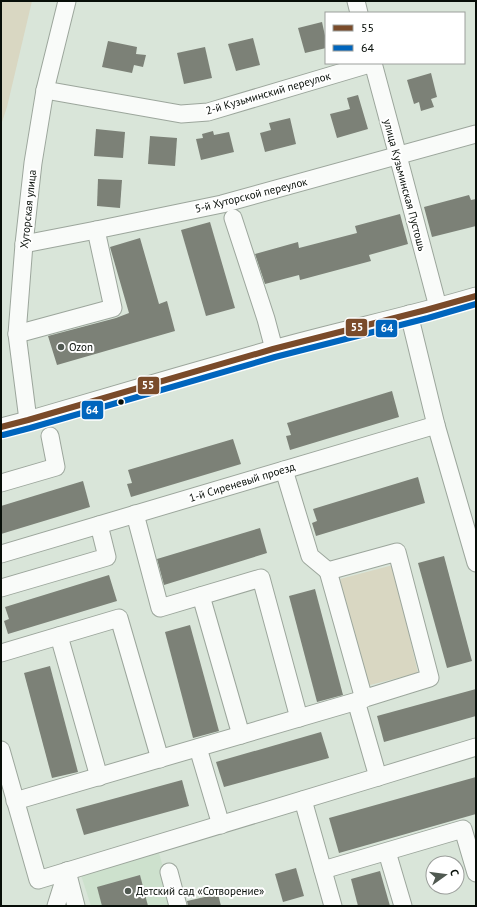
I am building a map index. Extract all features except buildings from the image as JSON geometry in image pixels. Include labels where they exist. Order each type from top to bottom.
[{"type":"street","name":"Хуторская улица","points":[[28,420],[17,334],[24,244],[33,163],[45,90],[67,1]]},
{"type":"street","points":[[356,1],[359,12]]},
{"type":"street","name":"2-й Кузьминский переулок","points":[[45,90],[181,114],[208,112],[370,64]]},
{"type":"street","name":"улица Кузьминская Пустошь","points":[[373,64],[438,307]]},
{"type":"street","name":"5-й Хуторской переулок","points":[[24,244],[222,204],[476,134]]},
{"type":"street","points":[[233,218],[266,319],[274,349]]},
{"type":"street","points":[[17,334],[113,308],[96,230]]},
{"type":"street","points":[[1,427],[274,349],[476,296]]},
{"type":"street","points":[[409,314],[436,424],[471,526],[476,563]]},
{"type":"street","name":"1-й Сиреневый проезд","points":[[1,554],[436,424]]},
{"type":"street","points":[[1,483],[56,467],[50,436]]},
{"type":"street","points":[[284,470],[310,556],[328,571],[364,699]]},
{"type":"street","points":[[135,514],[160,608],[261,578],[299,718]]},
{"type":"street","points":[[1,588],[107,557],[99,524]]},
{"type":"street","points":[[15,801],[364,699],[430,678],[397,552],[328,571]]},
{"type":"street","points":[[201,596],[241,735]]},
{"type":"street","points":[[1,653],[119,618],[160,759]]},
{"type":"street","points":[[59,636],[99,777]]},
{"type":"street","points":[[364,699],[356,702],[378,777]]},
{"type":"street","points":[[1,750],[38,880],[476,747]]},
{"type":"street","points":[[198,748],[221,825]]},
{"type":"street","points":[[303,800],[333,906]]},
{"type":"street","points":[[323,870],[463,829],[476,873]]},
{"type":"street","points":[[387,852],[403,906]]},
{"type":"street","points":[[56,906],[67,871]]},
{"type":"street","points":[[67,871],[76,906]]},
{"type":"street","points":[[169,872],[178,906]]},
{"type":"shaded area","points":[[1,1],[32,1],[7,107],[1,125]]},
{"type":"shaded area","points":[[393,565],[418,673],[366,686],[340,579]]},
{"type":"shaded area","name":"Детский сад «Сотворение»","points":[[159,853],[174,906],[91,906],[81,875]]},
{"type":"transit line","name":"55","points":[[1,427],[273,349],[476,296]]},
{"type":"transit line","name":"64","points":[[3,435],[275,357],[428,318],[476,304]]},
{"type":"place","name":"Ozon","points":[[61,347]]},
{"type":"place","name":"Детский сад «Сотворение»","points":[[128,891]]}]
